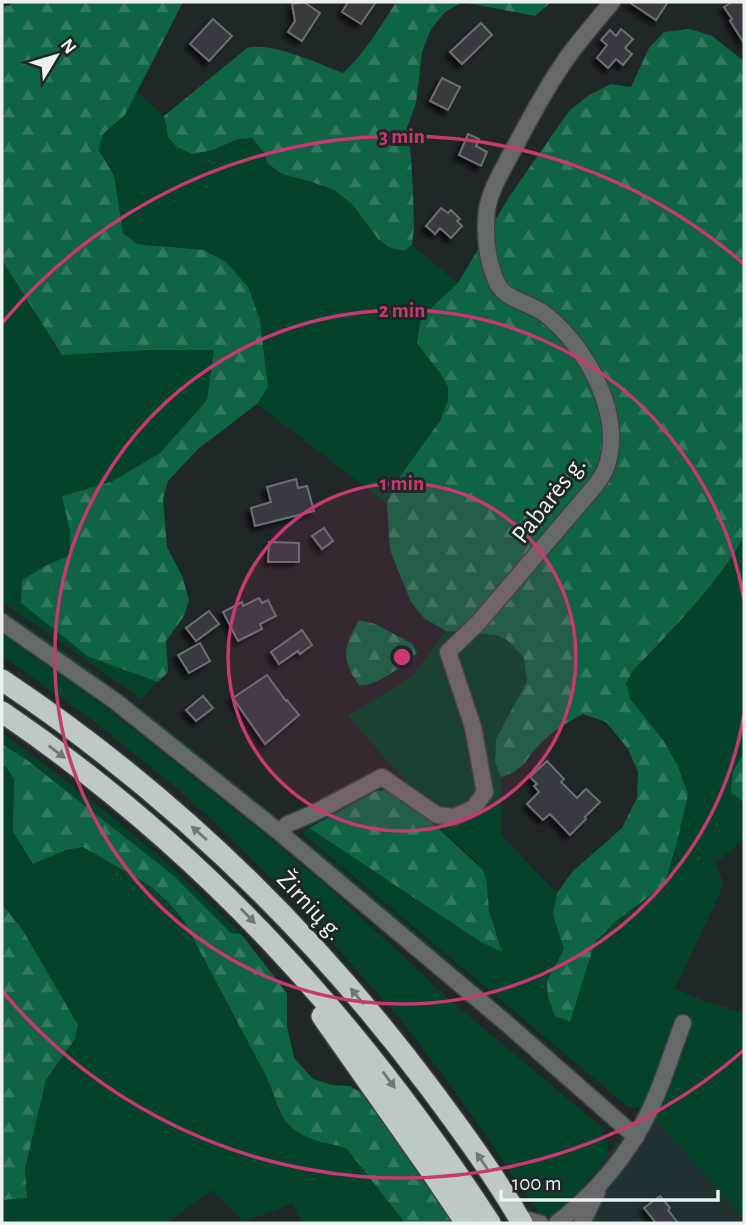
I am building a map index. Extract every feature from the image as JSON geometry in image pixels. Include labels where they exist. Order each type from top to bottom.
[{"type":"highway","name":"Žirnių g.","points":[[2,680],[44,708],[167,805],[234,865],[291,922],[352,989],[400,1048],[527,1222]]},
{"type":"highway","name":"Žirnių g.","points":[[2,712],[108,791],[171,843],[275,944],[331,1007],[387,1077],[491,1223]]},
{"type":"highway","points":[[275,944],[319,1012],[466,1223]]},
{"type":"street","name":"Pabarės g.","points":[[279,832],[288,824],[382,777],[437,815],[454,817],[464,813],[474,808],[485,792],[473,727],[448,652],[478,623],[595,486],[606,468],[611,444],[608,411],[600,385],[582,355],[563,330],[543,312],[505,294],[497,284],[487,251],[487,211],[490,197],[508,159],[544,94],[571,52],[612,2]]},
{"type":"street","points":[[2,622],[115,701],[279,832],[636,1136]]},
{"type":"street","points":[[557,1223],[601,1183],[636,1136],[649,1111],[683,1023]]},
{"type":"street","points":[[582,1223],[601,1183]]},
{"type":"shaded area","points":[[643,1108],[744,1219],[744,1223],[561,1223],[566,1207]]},
{"type":"green space","points":[[13,2],[183,2],[125,115],[103,134],[99,150],[114,176],[123,233],[137,244],[203,250],[226,262],[248,287],[260,320],[268,387],[257,404],[198,449],[168,481],[163,499],[167,547],[182,576],[189,600],[184,616],[166,641],[168,672],[158,682],[89,657],[21,603],[22,580],[70,555],[70,532],[62,496],[111,482],[160,453],[207,400],[214,350],[147,350],[62,355],[2,260],[2,6],[9,6]]},
{"type":"green space","points":[[396,2],[463,2],[445,12],[431,29],[422,52],[416,103],[407,128],[414,227],[412,245],[404,251],[389,247],[378,239],[353,205],[334,190],[282,174],[268,164],[263,151],[252,138],[238,139],[213,150],[192,154],[177,147],[168,137],[164,116],[247,48],[281,50],[343,73],[365,48]]},
{"type":"green space","points":[[463,2],[551,2],[535,16]]},
{"type":"green space","points":[[690,29],[712,36],[744,61],[744,536],[707,590],[632,672],[626,684],[631,700],[663,740],[678,766],[688,794],[665,883],[617,920],[595,942],[570,1022],[555,1016],[548,998],[547,981],[564,949],[553,915],[557,893],[572,872],[622,828],[637,798],[638,772],[628,749],[606,722],[583,714],[561,726],[536,748],[521,767],[501,777],[495,762],[496,739],[527,681],[524,658],[507,640],[497,635],[446,631],[424,618],[411,602],[390,550],[387,504],[392,487],[440,421],[448,400],[448,387],[417,343],[420,322],[458,283],[509,197],[569,111],[589,95],[611,84],[631,87],[649,48],[664,32]]},
{"type":"green space","points":[[136,91],[164,116],[165,128],[213,150],[238,139],[252,138],[263,151],[268,164],[281,174],[334,190],[353,205],[378,239],[403,251],[412,245],[458,283],[434,305],[417,343],[443,375],[448,387],[448,399],[438,424],[394,484],[387,504],[257,404],[268,387],[260,320],[159,245],[137,244],[123,233],[114,177],[99,149],[103,134],[125,115]]},
{"type":"green space","points":[[2,260],[26,297],[147,350],[214,349],[207,400],[160,453],[111,482],[63,496],[70,532],[70,555],[47,565],[89,657],[158,682],[141,699],[2,602]]},
{"type":"green space","points":[[744,536],[744,753],[733,771],[744,803],[744,840],[715,863],[724,884],[675,989],[744,1013],[744,1219],[643,1108],[628,1107],[302,833],[309,828],[479,941],[501,951],[489,911],[487,884],[477,862],[399,792],[408,784],[348,716],[412,676],[446,631],[497,635],[507,640],[524,658],[527,681],[496,739],[495,762],[501,777],[502,836],[557,893],[553,915],[564,949],[547,981],[570,1021],[595,942],[617,920],[651,895],[688,794],[678,766],[663,740],[631,700],[626,684],[632,672],[707,590]]},
{"type":"green space","points":[[2,609],[109,684],[279,819],[101,680],[2,612]]},
{"type":"green space","points":[[359,620],[375,624],[413,644],[417,653],[381,679],[359,685],[349,668],[346,652]]},
{"type":"green space","points":[[2,634],[89,695],[272,840],[335,893],[452,1002],[605,1130],[602,1133],[608,1144],[606,1157],[562,1211],[553,1217],[540,1215],[454,1090],[398,1016],[290,896],[168,781],[88,717],[2,656]]},
{"type":"green space","points":[[2,733],[162,858],[241,934],[231,933],[173,875],[27,760],[2,744]]},
{"type":"green space","points":[[2,744],[27,760],[173,875],[231,933],[241,934],[287,993],[287,1026],[294,1058],[313,1079],[332,1085],[350,1086],[362,1093],[453,1223],[405,1223],[347,1149],[307,1137],[289,1125],[184,921],[149,885],[83,847],[66,850],[33,864],[13,832],[14,779],[2,765]]},
{"type":"green space","points":[[744,753],[744,803],[731,792],[733,771]]},
{"type":"green space","points":[[2,765],[14,778],[33,864],[66,850],[83,847],[149,885],[169,903],[184,921],[267,1078],[277,1101],[278,1111],[322,1142],[347,1149],[405,1223],[301,1223],[293,1204],[243,1222],[212,1190],[167,1223],[2,1223],[2,1200],[27,1197],[25,1169],[46,1080],[75,1040],[2,904]]},
{"type":"green space","points":[[376,791],[399,792],[483,870],[489,911],[502,952],[479,941],[309,828]]},
{"type":"green space","points":[[300,836],[339,867],[615,1102],[301,839]]},
{"type":"green space","points":[[2,904],[22,929],[78,1025],[75,1039],[46,1080],[25,1169],[27,1198],[2,1200]]},
{"type":"building","points":[[304,2],[320,13],[302,41],[288,32],[295,21],[292,4]]},
{"type":"building","points":[[348,2],[376,2],[361,24],[342,12]]},
{"type":"building","points":[[629,2],[668,2],[656,20]]},
{"type":"building","points":[[732,2],[744,2],[744,43],[724,7]]},
{"type":"building","points":[[213,19],[232,36],[209,61],[190,44]]},
{"type":"building","points":[[481,23],[492,35],[462,64],[450,52]]},
{"type":"building","points":[[621,29],[633,39],[625,48],[632,54],[623,65],[616,59],[608,68],[597,58],[607,45],[601,40],[610,30],[616,36]]},
{"type":"building","points":[[442,78],[460,87],[448,110],[430,101]]},
{"type":"building","points":[[468,134],[479,139],[476,146],[487,152],[481,166],[459,155]]},
{"type":"building","points":[[441,208],[448,213],[451,210],[460,219],[457,221],[462,226],[451,238],[440,228],[435,234],[426,226]]},
{"type":"building","points":[[296,479],[298,488],[307,486],[314,511],[255,526],[251,508],[271,502],[267,487]]},
{"type":"building","points":[[324,528],[333,541],[322,549],[312,536]]},
{"type":"building","points":[[269,542],[299,543],[299,562],[268,562]]},
{"type":"building","points":[[259,598],[262,603],[268,600],[276,616],[260,624],[262,629],[238,641],[223,612],[242,602],[243,606]]},
{"type":"building","points":[[209,611],[219,624],[196,641],[186,628]]},
{"type":"building","points":[[302,630],[312,645],[279,664],[271,652]]},
{"type":"building","points":[[200,643],[210,661],[189,673],[178,655]]},
{"type":"building","points":[[267,675],[299,715],[265,744],[233,698]]},
{"type":"building","points":[[203,696],[213,708],[196,721],[186,710]]},
{"type":"building","points":[[547,761],[564,779],[561,782],[577,798],[586,789],[600,802],[570,835],[550,814],[543,820],[527,804],[539,792],[534,786],[537,784],[530,777]]},
{"type":"building","points":[[660,1196],[678,1223],[656,1223],[644,1208]]}]
